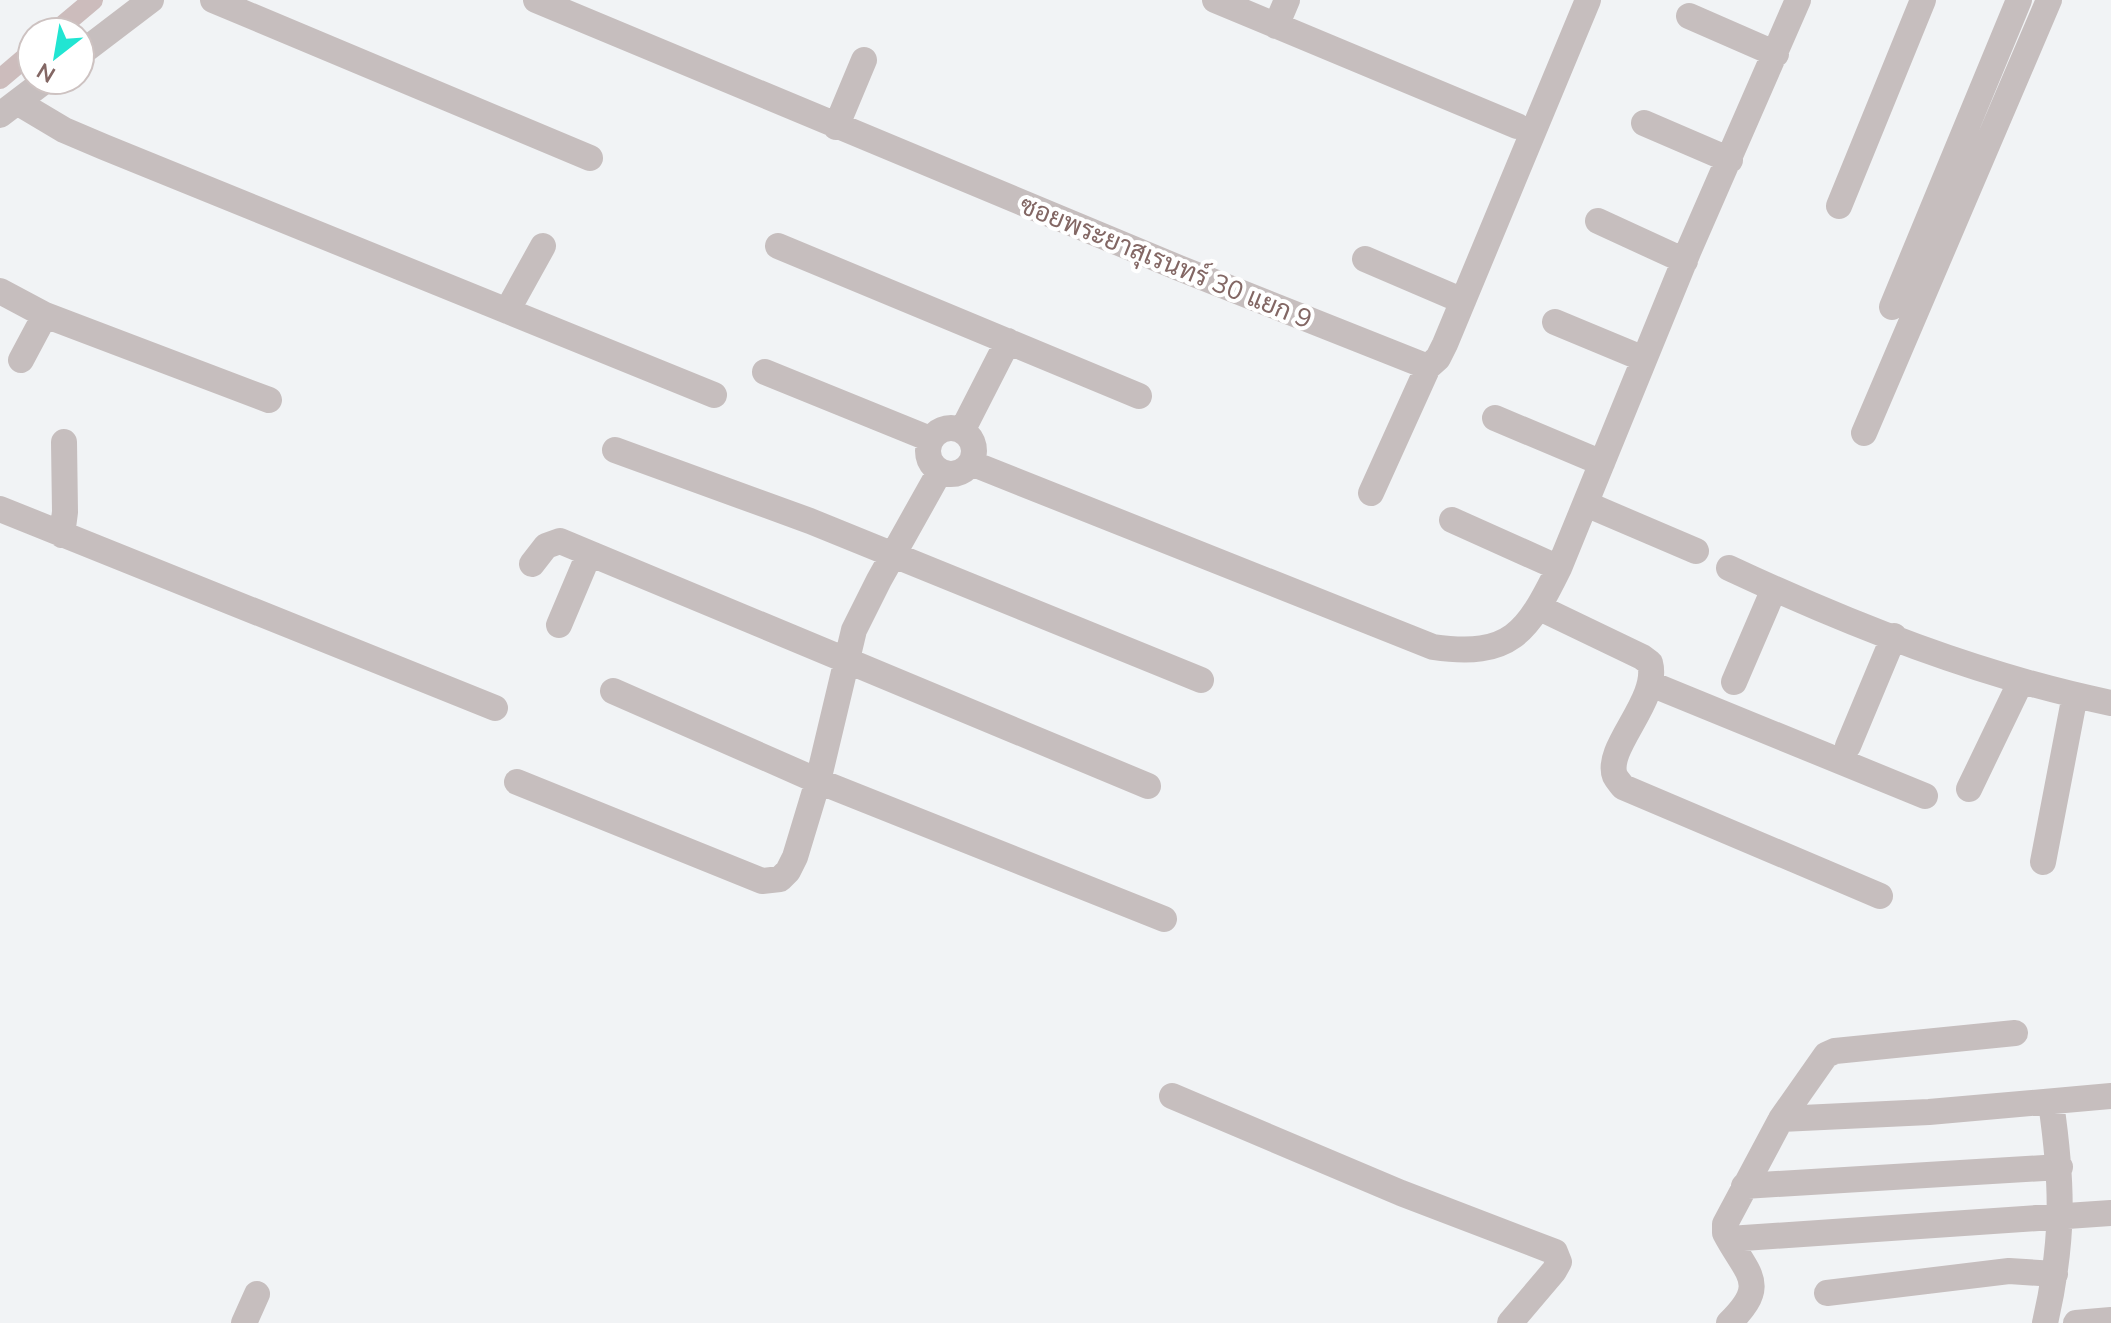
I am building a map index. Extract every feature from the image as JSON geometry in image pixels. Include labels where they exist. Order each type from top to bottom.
[{"type":"street","points":[[96,42],[151,0]]},
{"type":"street","points":[[213,0],[590,158]]},
{"type":"street","name":"ซอยพระยาสุเรนทร์ 30 แยก 9","points":[[536,0],[1193,274],[1428,367]]},
{"type":"street","points":[[1215,0],[1517,126]]},
{"type":"street","points":[[1276,26],[1287,0]]},
{"type":"street","points":[[1371,493],[1428,367],[1438,358],[1588,0]]},
{"type":"street","points":[[971,463],[1433,647],[1464,652],[1498,643],[1526,628],[1540,608],[1559,568],[1685,261],[1798,0]]},
{"type":"street","points":[[1839,206],[1923,0]]},
{"type":"street","points":[[1892,307],[2019,0]]},
{"type":"street","points":[[1864,433],[2049,0]]},
{"type":"street","points":[[1689,16],[1776,54]]},
{"type":"street","points":[[836,127],[864,60]]},
{"type":"street","points":[[8,108],[24,96]]},
{"type":"street","points":[[8,108],[714,395]]},
{"type":"street","points":[[1644,123],[1730,160]]},
{"type":"street","points":[[1598,221],[1685,261]]},
{"type":"street","points":[[507,311],[543,246]]},
{"type":"street","points":[[778,246],[1139,396]]},
{"type":"street","points":[[1365,259],[1463,301]]},
{"type":"street","points":[[0,291],[45,315],[269,400]]},
{"type":"street","points":[[21,360],[45,315]]},
{"type":"street","points":[[1555,322],[1644,359]]},
{"type":"street","points":[[962,431],[1008,341]]},
{"type":"street","points":[[765,372],[930,439]]},
{"type":"street","points":[[1495,418],[1602,463]]},
{"type":"street","points":[[945,428],[962,431],[974,445],[971,463],[957,474],[940,471],[928,457],[930,439],[945,428]]},
{"type":"street","points":[[62,535],[65,512],[64,442]]},
{"type":"street","points":[[615,450],[894,555],[1201,680]]},
{"type":"street","points":[[517,782],[762,881],[780,879],[795,857],[818,781],[854,630],[940,471]]},
{"type":"street","points":[[1586,504],[1696,551]]},
{"type":"street","points":[[0,509],[495,708]]},
{"type":"street","points":[[1452,520],[1559,568]]},
{"type":"street","points":[[532,564],[546,546],[560,541],[1148,786]]},
{"type":"street","points":[[559,625],[589,554]]},
{"type":"street","points":[[1729,568],[1894,636],[2021,681],[2111,703]]},
{"type":"street","points":[[1734,682],[1774,589]]},
{"type":"street","points":[[1540,608],[1650,663],[1651,684],[1615,760],[1615,775],[1623,787],[1880,896]]},
{"type":"street","points":[[1848,746],[1894,636]]},
{"type":"street","points":[[1969,789],[2021,681]]},
{"type":"street","points":[[1651,684],[1925,796]]},
{"type":"street","points":[[613,691],[818,781],[1164,919]]},
{"type":"street","points":[[2043,862],[2075,695]]},
{"type":"street","points":[[1729,1323],[1752,1297],[1753,1279],[1729,1239],[1725,1224],[1781,1119],[1826,1055],[1835,1051],[2015,1033]]},
{"type":"street","points":[[1172,1096],[1401,1193],[1555,1252],[1559,1262],[1554,1271],[1510,1323]]},
{"type":"street","points":[[1781,1119],[2051,1103],[2111,1096]]},
{"type":"street","points":[[2045,1323],[2062,1218],[2060,1167],[2051,1103]]},
{"type":"street","points":[[1744,1186],[2060,1167]]},
{"type":"street","points":[[1729,1239],[2111,1213]]},
{"type":"street","points":[[1827,1293],[2009,1271],[2055,1274]]},
{"type":"street","points":[[244,1323],[257,1294]]},
{"type":"street","points":[[2076,1323],[2111,1320]]},
{"type":"waterway","points":[[74,16],[93,0]]},
{"type":"waterway","points":[[0,79],[16,66]]}]
